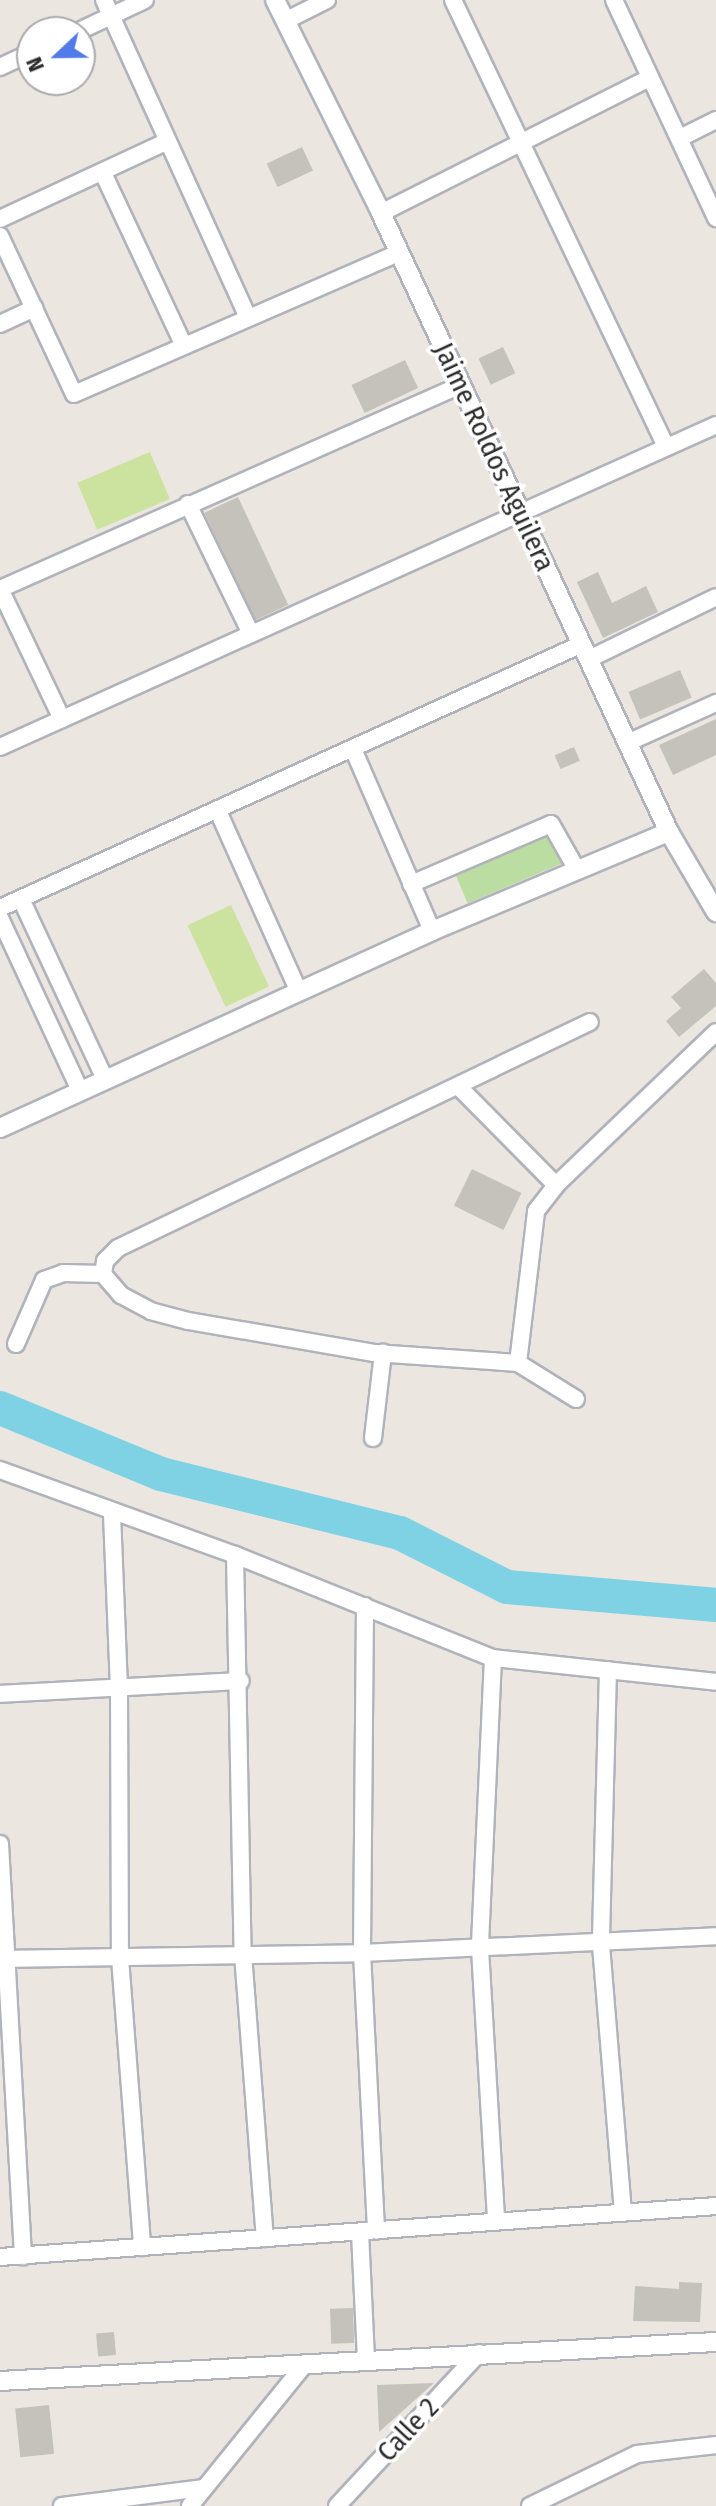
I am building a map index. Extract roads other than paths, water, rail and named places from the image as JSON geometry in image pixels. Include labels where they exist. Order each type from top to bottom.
[{"type":"street","points":[[104,0],[248,318]]},
{"type":"street","points":[[96,23],[145,0]]},
{"type":"street","name":"Jaime Roldos Aguilera","points":[[275,0],[381,213],[669,832],[716,912]]},
{"type":"street","points":[[285,21],[327,0]]},
{"type":"street","points":[[453,0],[524,141],[666,447]]},
{"type":"street","points":[[614,0],[716,218]]},
{"type":"street","points":[[381,213],[650,78]]},
{"type":"street","points":[[680,138],[716,120]]},
{"type":"street","points":[[0,219],[166,142]]},
{"type":"street","points":[[103,173],[184,346]]},
{"type":"street","points":[[0,236],[74,394],[399,253]]},
{"type":"street","points":[[0,324],[34,308]]},
{"type":"street","points":[[62,719],[0,589],[461,385]]},
{"type":"street","points":[[0,747],[716,425]]},
{"type":"street","points":[[188,504],[251,634]]},
{"type":"street","points":[[0,908],[353,749],[716,597]]},
{"type":"street","points":[[627,743],[716,703]]},
{"type":"street","points":[[353,749],[432,931]]},
{"type":"street","points":[[218,811],[299,992]]},
{"type":"street","points":[[411,884],[551,824],[577,870]]},
{"type":"street","points":[[0,1128],[432,931],[669,832]]},
{"type":"street","points":[[21,899],[105,1079]]},
{"type":"street","points":[[0,918],[80,1090]]},
{"type":"street","points":[[103,1274],[105,1261],[118,1248],[590,1022]]},
{"type":"street","points":[[518,1363],[530,1232],[536,1211],[556,1185],[716,1032]]},
{"type":"street","points":[[459,1087],[556,1185]]},
{"type":"street","points":[[16,1344],[44,1280],[63,1273],[103,1274],[121,1295],[151,1311],[383,1353],[518,1363],[576,1399]]},
{"type":"street","points":[[373,1438],[383,1353]]},
{"type":"street","points":[[0,1470],[112,1514],[235,1555],[493,1658],[716,1682]]},
{"type":"street","points":[[112,1514],[119,1686],[120,1958],[142,2247]]},
{"type":"street","points":[[235,1555],[241,1681],[243,1954],[265,2238]]},
{"type":"street","points":[[365,1606],[362,1953],[368,2231],[366,2359]]},
{"type":"street","points":[[493,1658],[480,1949],[496,2222]]},
{"type":"street","points":[[608,1670],[601,1945],[623,2213]]},
{"type":"street","points":[[0,1694],[241,1681]]},
{"type":"street","points":[[0,1844],[3,1959],[23,2256]]},
{"type":"street","points":[[3,1959],[362,1953],[601,1945],[716,1936]]},
{"type":"street","points":[[0,2257],[716,2206]]},
{"type":"street","points":[[0,2381],[716,2342]]},
{"type":"street","name":"Calle 2","points":[[337,2506],[479,2353]]},
{"type":"street","points":[[190,2506],[305,2364]]},
{"type":"street","points":[[530,2506],[637,2454],[716,2445]]},
{"type":"street","points":[[62,2506],[202,2488]]},
{"type":"waterway","points":[[0,1408],[161,1474],[400,1533],[507,1587],[716,1605]]}]
